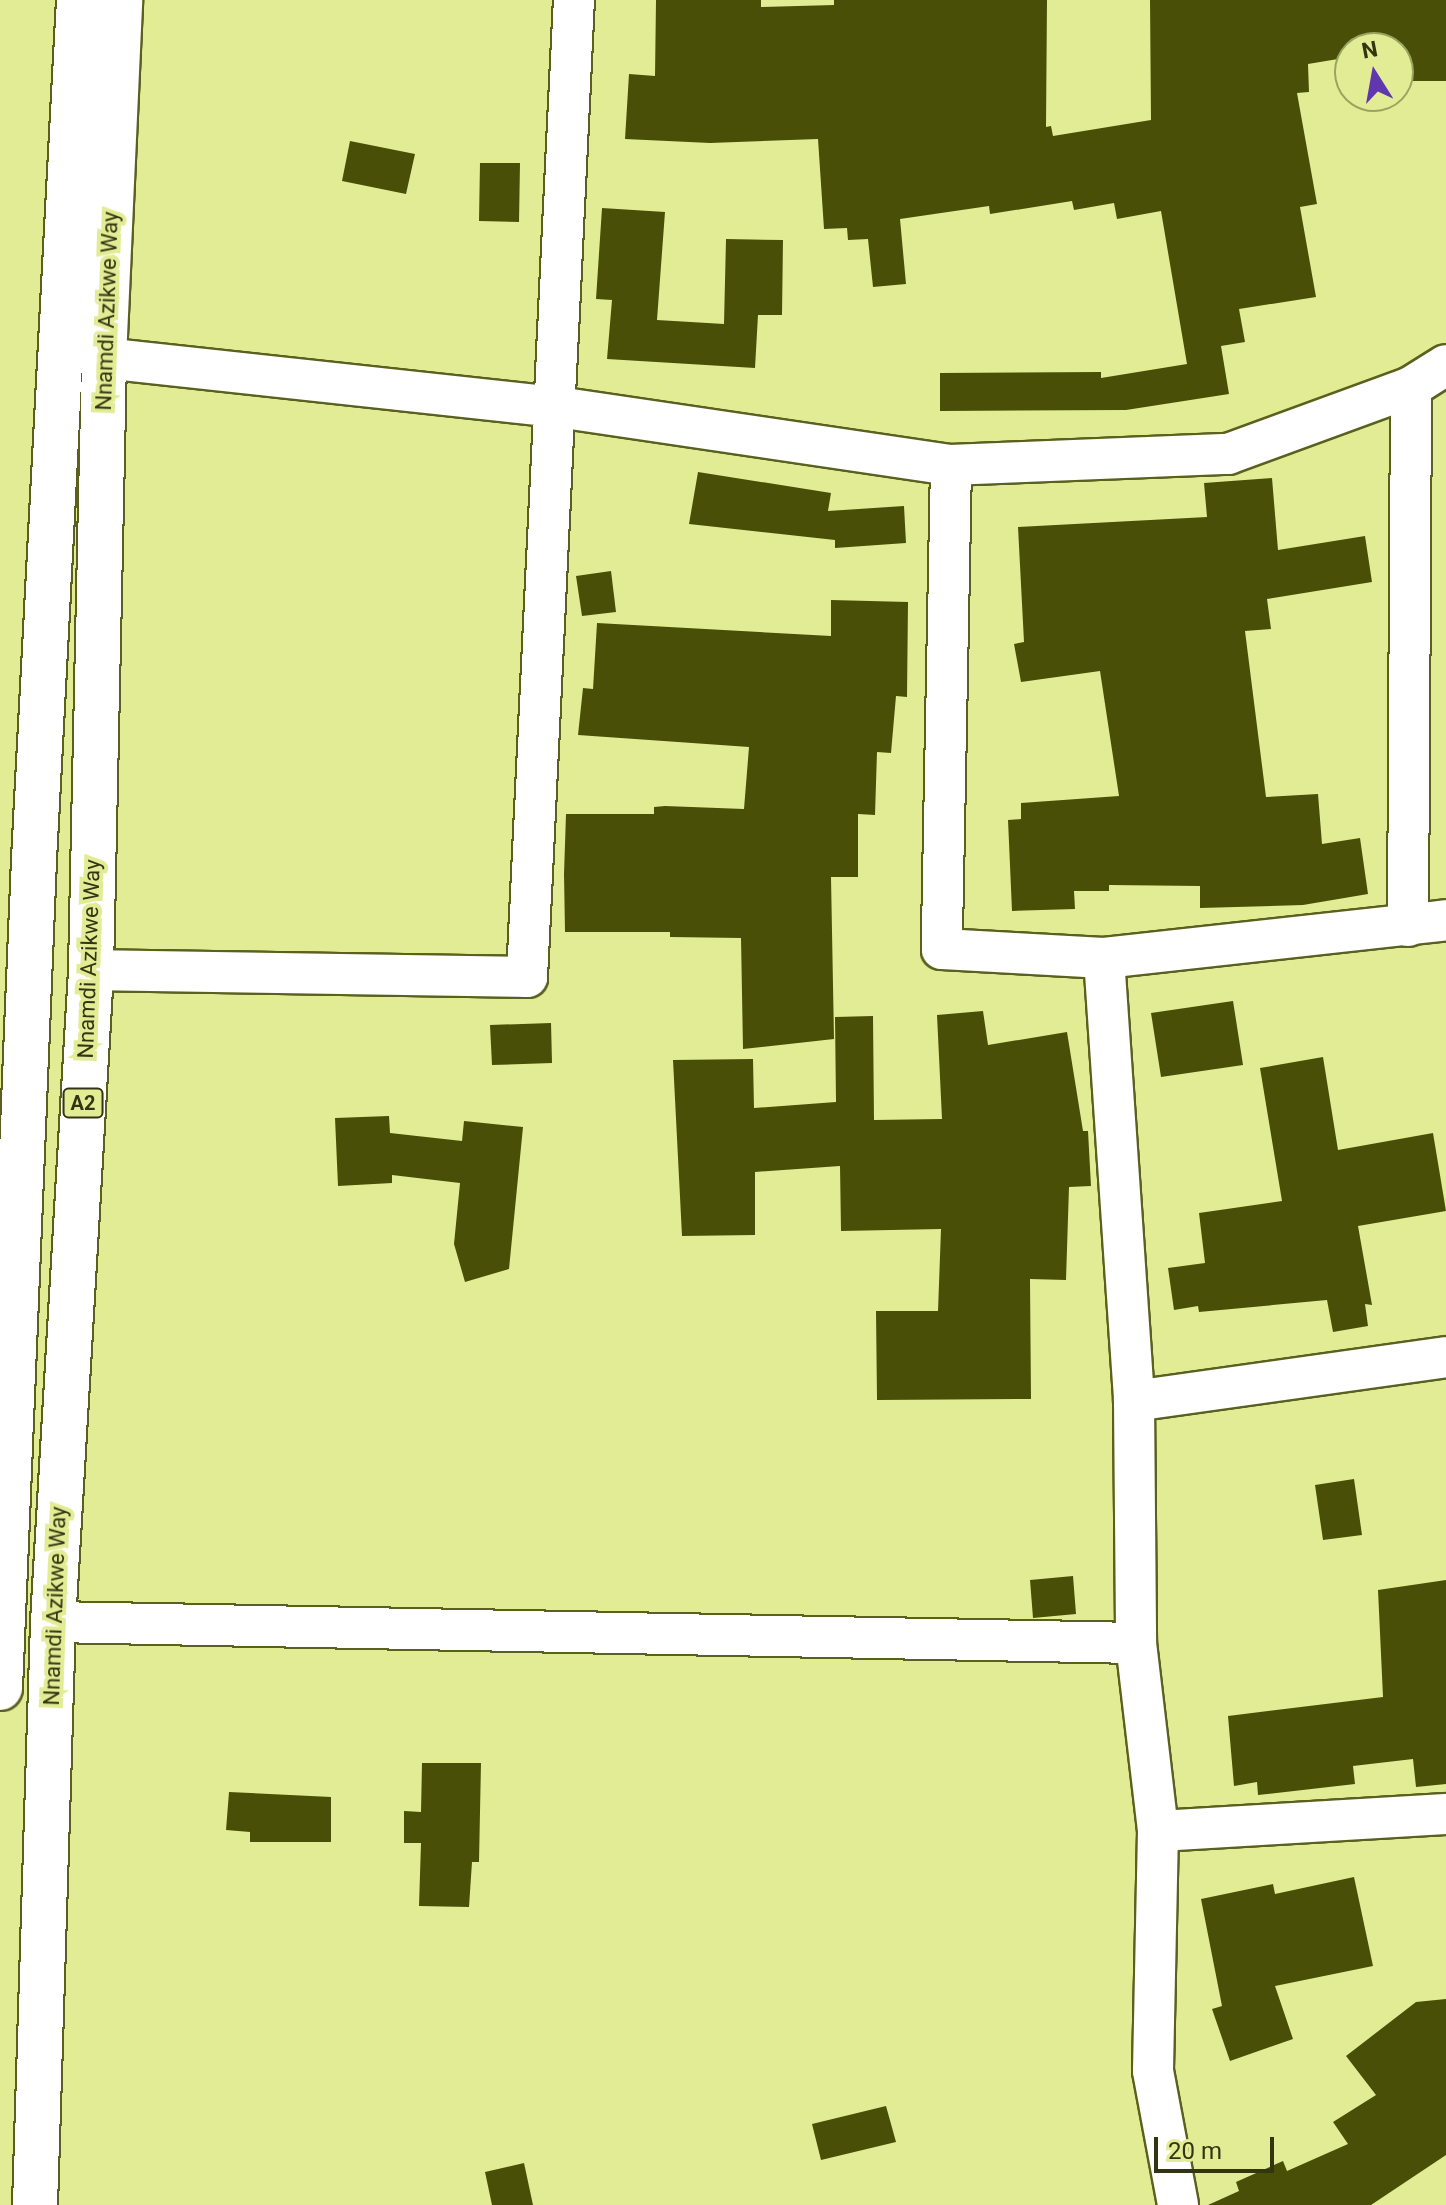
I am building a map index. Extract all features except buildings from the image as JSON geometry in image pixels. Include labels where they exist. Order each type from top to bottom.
[{"type":"highway","name":"Nnamdi Azikwe Way","points":[[0,1688],[34,859],[79,0]]},
{"type":"highway","name":"Nnamdi Azikwe Way","points":[[35,2205],[53,1622],[91,970],[104,358],[120,0]]},
{"type":"street","points":[[91,970],[527,977],[557,407],[574,0]]},
{"type":"street","points":[[104,358],[557,407],[951,465],[1228,454],[1411,387],[1446,365]]},
{"type":"street","points":[[951,465],[942,949],[1104,958],[1427,923],[1411,387]]},
{"type":"street","points":[[1104,958],[1134,1401],[1136,1643],[1158,1831],[1153,2071],[1178,2205]]},
{"type":"street","points":[[1134,1401],[1446,1357]]},
{"type":"street","points":[[53,1622],[1136,1643]]},
{"type":"street","points":[[1158,1831],[1446,1814]]}]
